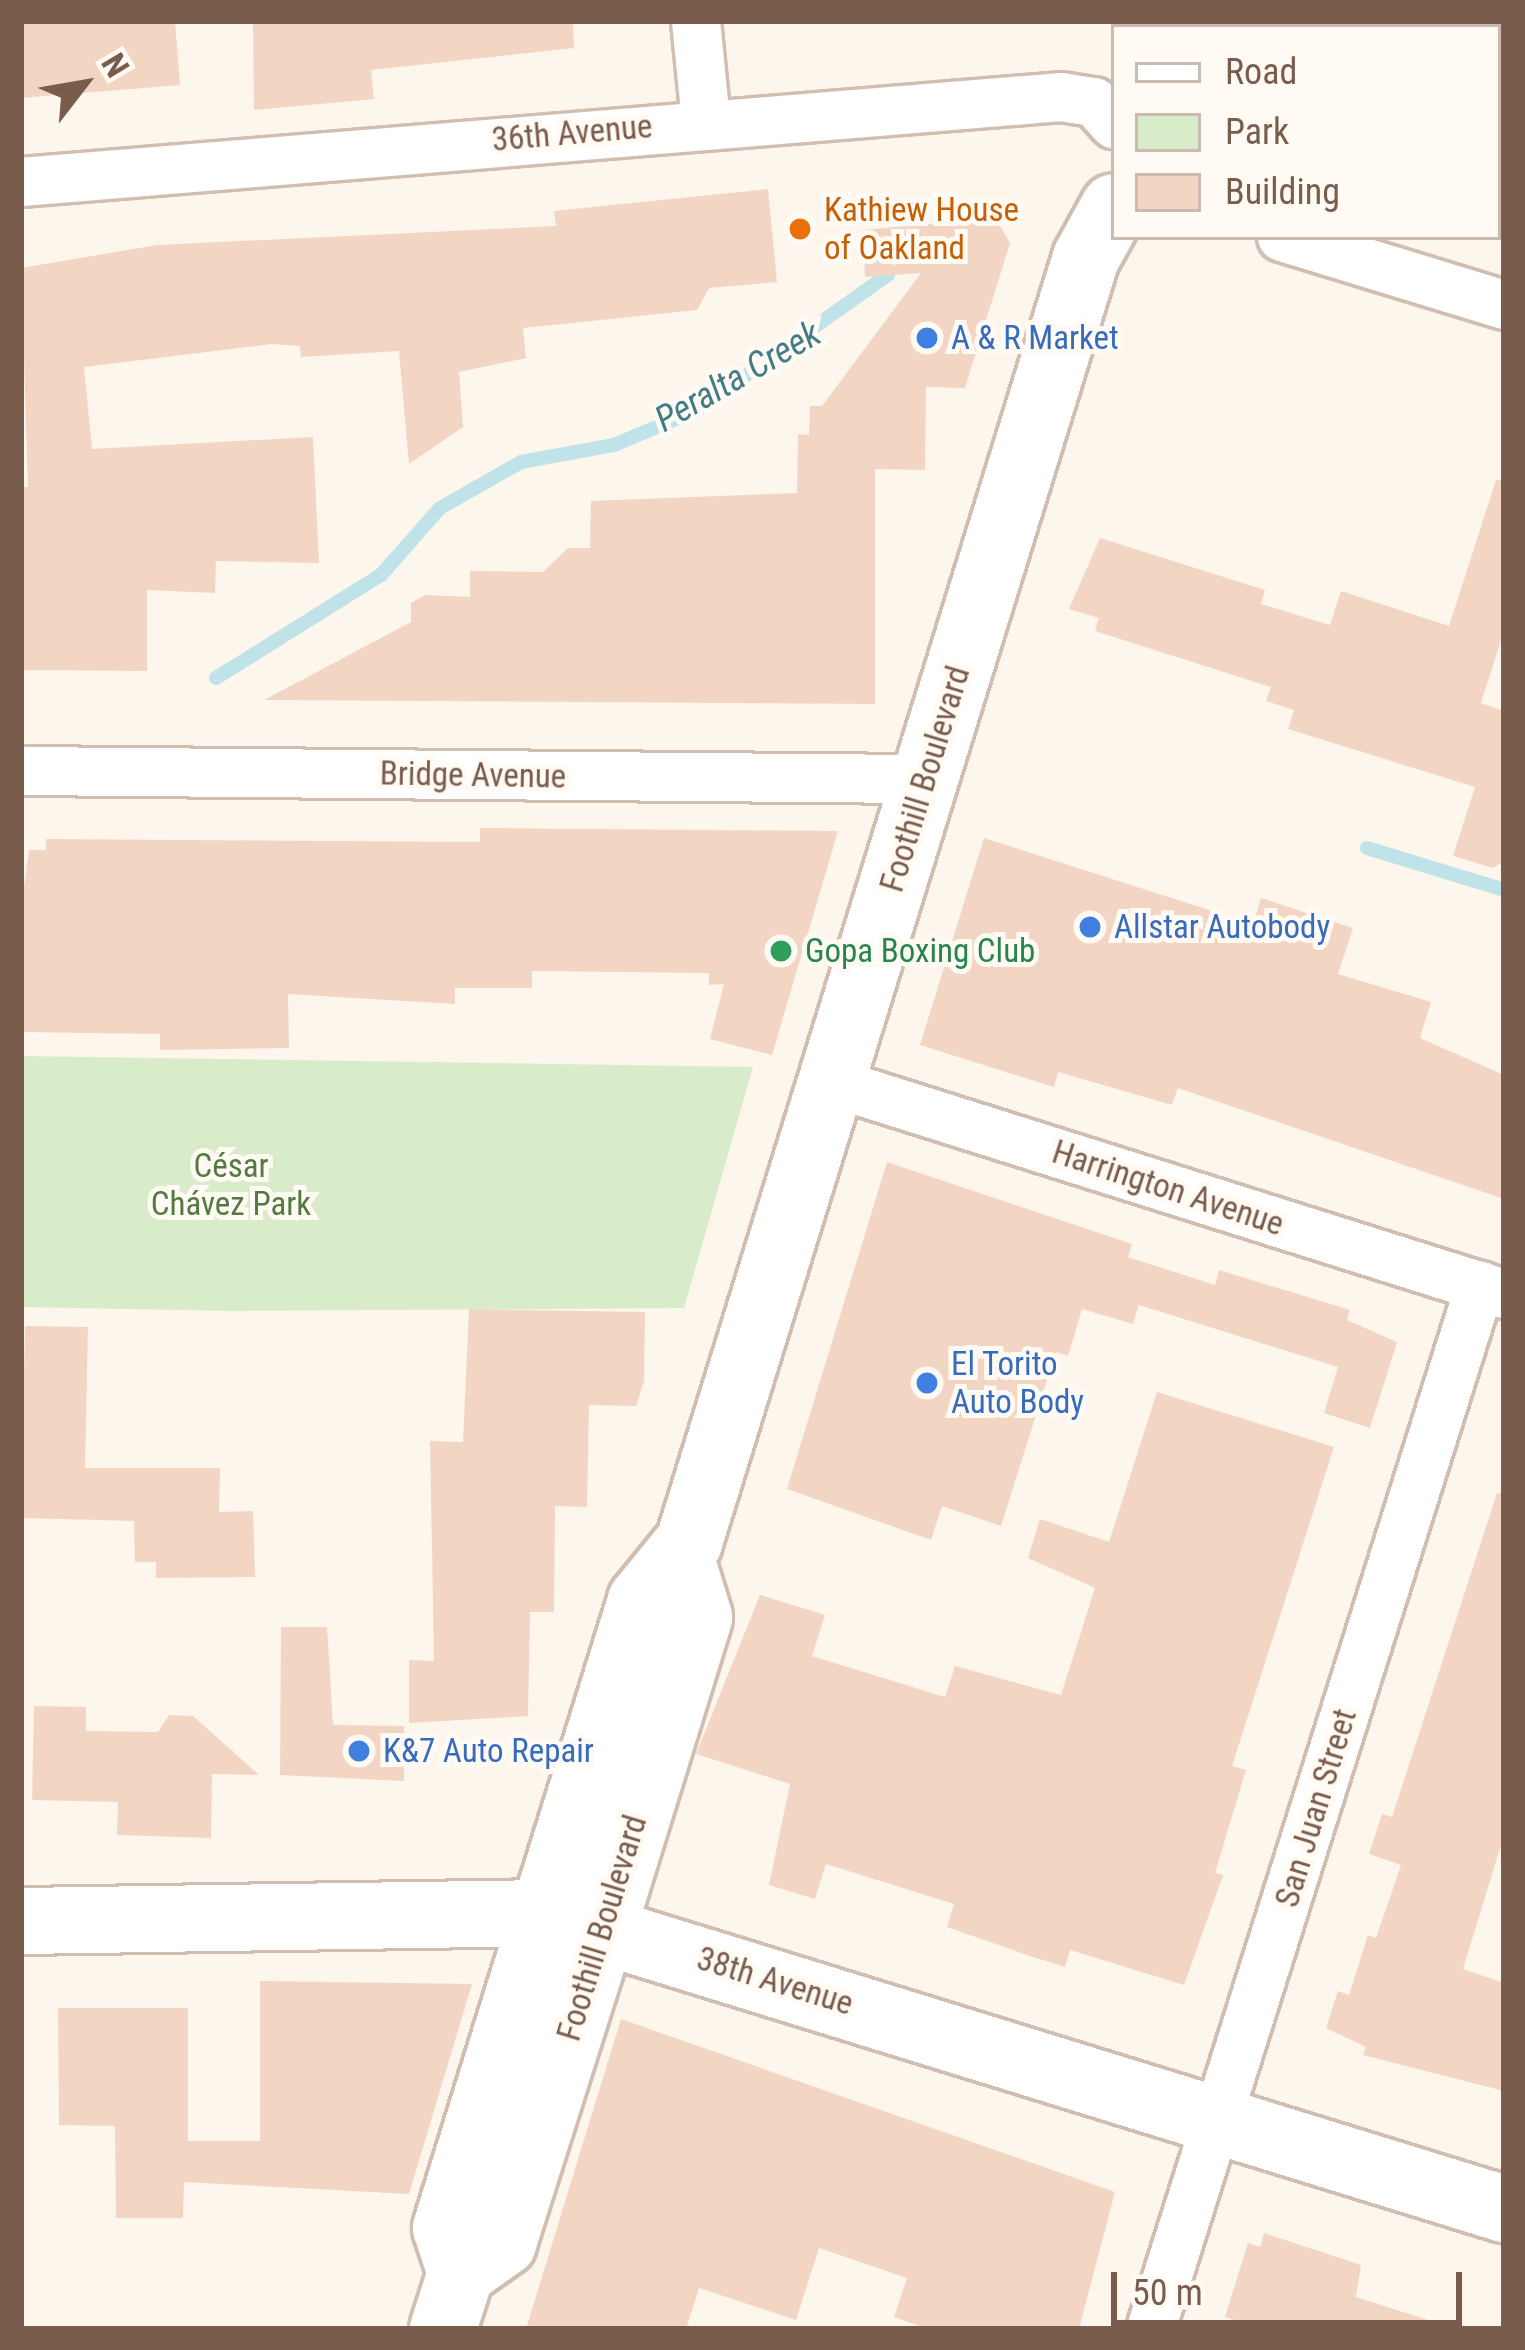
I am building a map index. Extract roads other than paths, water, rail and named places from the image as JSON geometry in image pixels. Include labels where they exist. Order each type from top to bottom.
[{"type":"main road","name":"Foothill Boulevard","points":[[452,2301],[446,2228],[574,1920],[641,1601],[682,1562],[1086,258],[1111,212]]},
{"type":"main road","name":"38th Avenue","points":[[21,1921],[574,1920],[1504,2209]]},
{"type":"street","points":[[696,21],[706,121]]},
{"type":"street","name":"36th Avenue","points":[[21,182],[706,121],[1061,97],[1094,102],[1111,121]]},
{"type":"street","points":[[1292,240],[1504,305]]},
{"type":"street","name":"Bridge Avenue","points":[[21,771],[925,779]]},
{"type":"street","name":"Harrington Avenue","points":[[831,1082],[1492,1290]]},
{"type":"street","name":"San Juan Street","points":[[1151,2329],[1492,1290]]},
{"type":"waterway","name":"Peralta Creek","points":[[216,678],[381,575],[440,508],[521,462],[614,445],[697,410],[888,275]]},
{"type":"waterway","points":[[1367,848],[1504,890]]},
{"type":"place","name":"Kathiew House of Oakland","points":[[800,229]]},
{"type":"place","name":"A & R Market","points":[[927,338]]},
{"type":"place","name":"Allstar Autobody","points":[[1090,927]]},
{"type":"place","name":"Gopa Boxing Club","points":[[781,951]]},
{"type":"place","name":"El Torito Auto Body","points":[[927,1383]]},
{"type":"place","name":"K&7 Auto Repair","points":[[359,1751]]},
{"type":"park label","name":"César Chávez Park","points":[[231,1185]]}]
